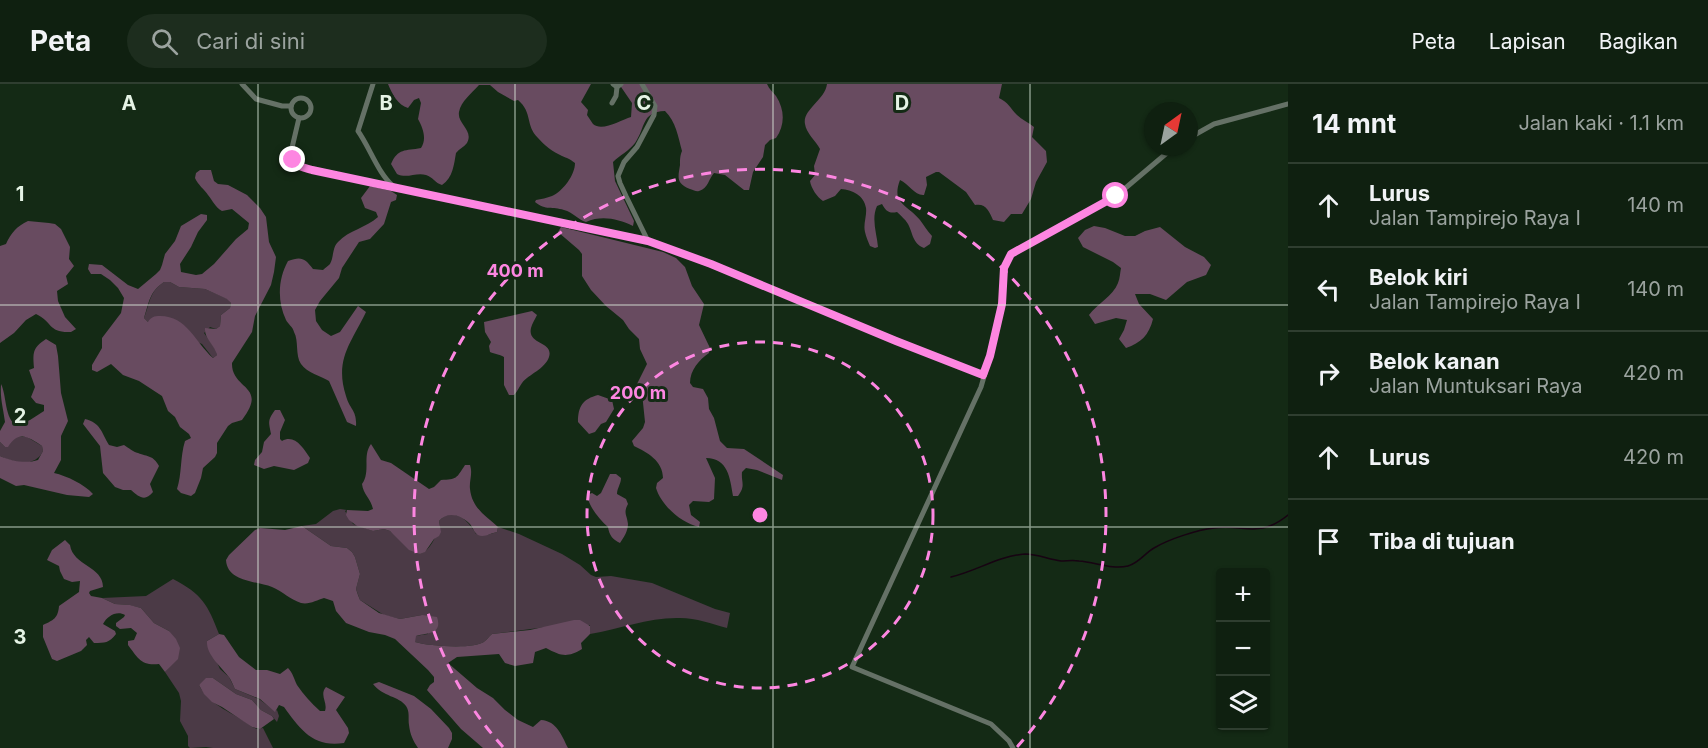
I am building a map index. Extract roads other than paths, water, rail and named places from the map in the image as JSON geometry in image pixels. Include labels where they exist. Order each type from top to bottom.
[{"type":"street","points":[[242,84],[256,99],[291,106]]},
{"type":"street","points":[[373,84],[358,131],[384,178],[393,186]]},
{"type":"street","points":[[642,84],[655,106],[654,115],[637,147],[624,162],[618,176],[648,241]]},
{"type":"street","points":[[612,103],[616,96],[617,85]]},
{"type":"street","points":[[300,98],[306,99],[311,109],[305,118],[299,118],[292,113],[291,106],[295,100],[300,98]]},
{"type":"street","points":[[1198,133],[1214,124],[1288,104]]},
{"type":"street","points":[[299,118],[291,152],[295,164],[312,170],[648,241],[711,264],[983,375]]},
{"type":"street","points":[[1013,748],[992,724],[852,668],[981,387],[1002,304],[1004,268],[1011,254],[1116,196],[1163,156]]},
{"type":"waterway","points":[[951,577],[1015,555],[1025,554],[1061,561],[1116,567],[1128,566],[1154,548],[1183,535],[1225,527],[1260,529],[1288,515]]}]
